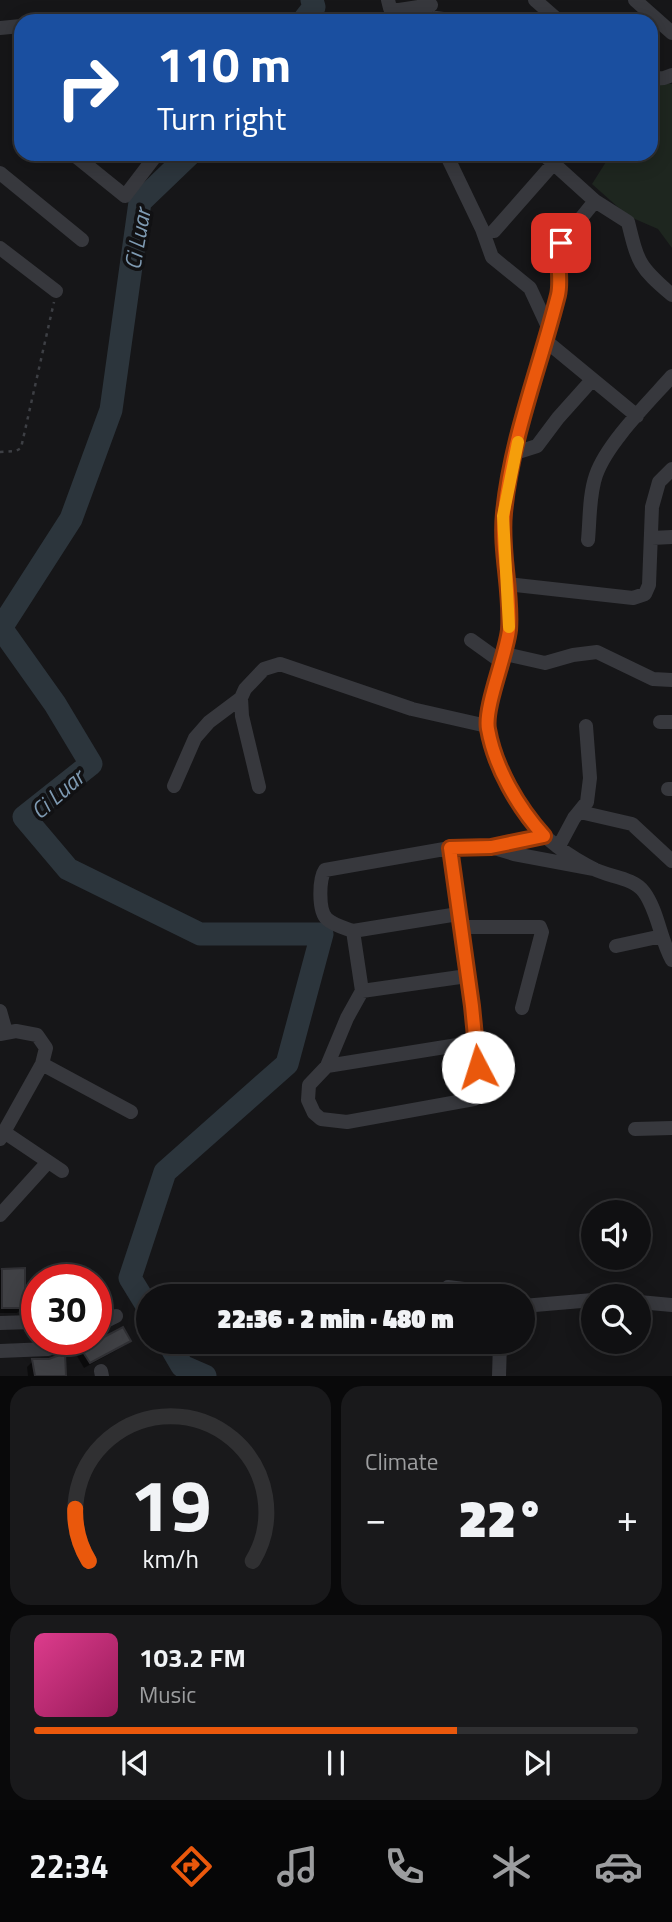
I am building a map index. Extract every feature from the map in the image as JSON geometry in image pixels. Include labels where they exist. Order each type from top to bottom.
[{"type":"street","points":[[388,0],[390,8],[398,10],[433,11]]},
{"type":"street","points":[[535,0],[551,14]]},
{"type":"street","points":[[635,0],[651,14]]},
{"type":"street","points":[[658,21],[672,33]]},
{"type":"street","points":[[81,161],[125,197],[152,161]]},
{"type":"street","points":[[449,161],[482,229],[492,257],[536,295],[547,335],[592,380],[637,416]]},
{"type":"street","points":[[494,231],[546,161]]},
{"type":"street","points":[[550,161],[595,201],[628,222],[633,247],[646,272],[672,295]]},
{"type":"street","points":[[0,173],[82,240]]},
{"type":"street","points":[[594,869],[544,836],[527,816],[500,766],[487,726],[509,628],[503,516],[515,453],[559,290],[558,252],[561,243],[595,201]]},
{"type":"street","points":[[0,248],[56,291]]},
{"type":"street","points":[[588,540],[592,487],[596,473],[607,453],[672,376]]},
{"type":"street","points":[[515,453],[537,446],[592,380]]},
{"type":"street","points":[[507,584],[637,598],[648,590],[652,507],[672,469]]},
{"type":"street","points":[[652,538],[672,537]]},
{"type":"street","points":[[471,640],[504,659],[545,663],[597,652],[653,679],[672,680]]},
{"type":"street","points":[[174,786],[195,738],[209,722],[241,698],[264,669],[280,664],[412,709],[487,726]]},
{"type":"street","points":[[241,698],[242,716],[259,787]]},
{"type":"street","points":[[559,846],[574,818],[586,806],[589,793],[586,726]]},
{"type":"street","points":[[580,812],[632,824],[670,858]]},
{"type":"street","points":[[522,1008],[542,932],[540,927],[459,920],[353,931],[330,921],[324,915],[320,882],[325,870],[450,848],[491,847],[544,836]]},
{"type":"street","points":[[491,847],[594,869],[629,881],[644,892],[672,960]]},
{"type":"street","points":[[353,931],[362,991],[347,1018],[327,1066],[309,1085],[307,1092],[310,1107],[321,1119],[347,1122],[474,1099],[480,1091],[476,1042],[450,848]]},
{"type":"street","points":[[616,946],[662,936]]},
{"type":"street","points":[[362,991],[467,976]]},
{"type":"street","points":[[0,1012],[3,1033],[27,1032],[37,1035],[46,1048],[42,1063],[2,1135],[62,1171]]},
{"type":"street","points":[[327,1066],[476,1042]]},
{"type":"street","points":[[42,1063],[131,1112]]},
{"type":"street","points":[[635,1129],[672,1128]]},
{"type":"street","points":[[0,1214],[48,1162]]},
{"type":"street","points":[[535,1304],[581,1301]]},
{"type":"street","points":[[651,1303],[672,1305]]},
{"type":"street","points":[[112,1318],[116,1316]]},
{"type":"street","points":[[0,1323],[21,1322]]},
{"type":"street","points":[[0,1351],[21,1350]]},
{"type":"street","points":[[499,1376],[500,1354]]},
{"type":"path","points":[[0,452],[16,451],[20,448],[56,291]]},
{"type":"shaded area","points":[[658,81],[672,84],[672,248],[658,229],[628,216],[592,184],[607,161],[658,161]]},
{"type":"building","points":[[21,1268],[21,1308],[2,1308],[2,1269]]},
{"type":"building","points":[[123,1327],[131,1341],[112,1351],[112,1333]]},
{"type":"building","points":[[65,1355],[66,1376],[35,1376],[32,1359]]},
{"type":"building","points":[[85,1355],[105,1355],[90,1363]]},
{"type":"waterway","name":"Ci Luar","points":[[308,14],[314,7],[312,0]]},
{"type":"waterway","name":"Ci Luar","points":[[136,1288],[130,1278],[165,1172],[287,1064],[322,934],[200,934],[68,869],[24,817],[91,764],[55,704],[1,628],[71,519],[111,410],[140,202],[183,161]]},
{"type":"waterway","name":"Ci Luar","points":[[175,1354],[182,1366],[205,1376]]},
{"type":"slow traffic","points":[[509,627],[503,516],[518,442]]},
{"type":"route","points":[[478,1067],[450,848],[491,847],[544,836],[517,799],[500,766],[487,726],[509,628],[503,536],[505,500],[559,290],[557,266],[561,243]]}]
